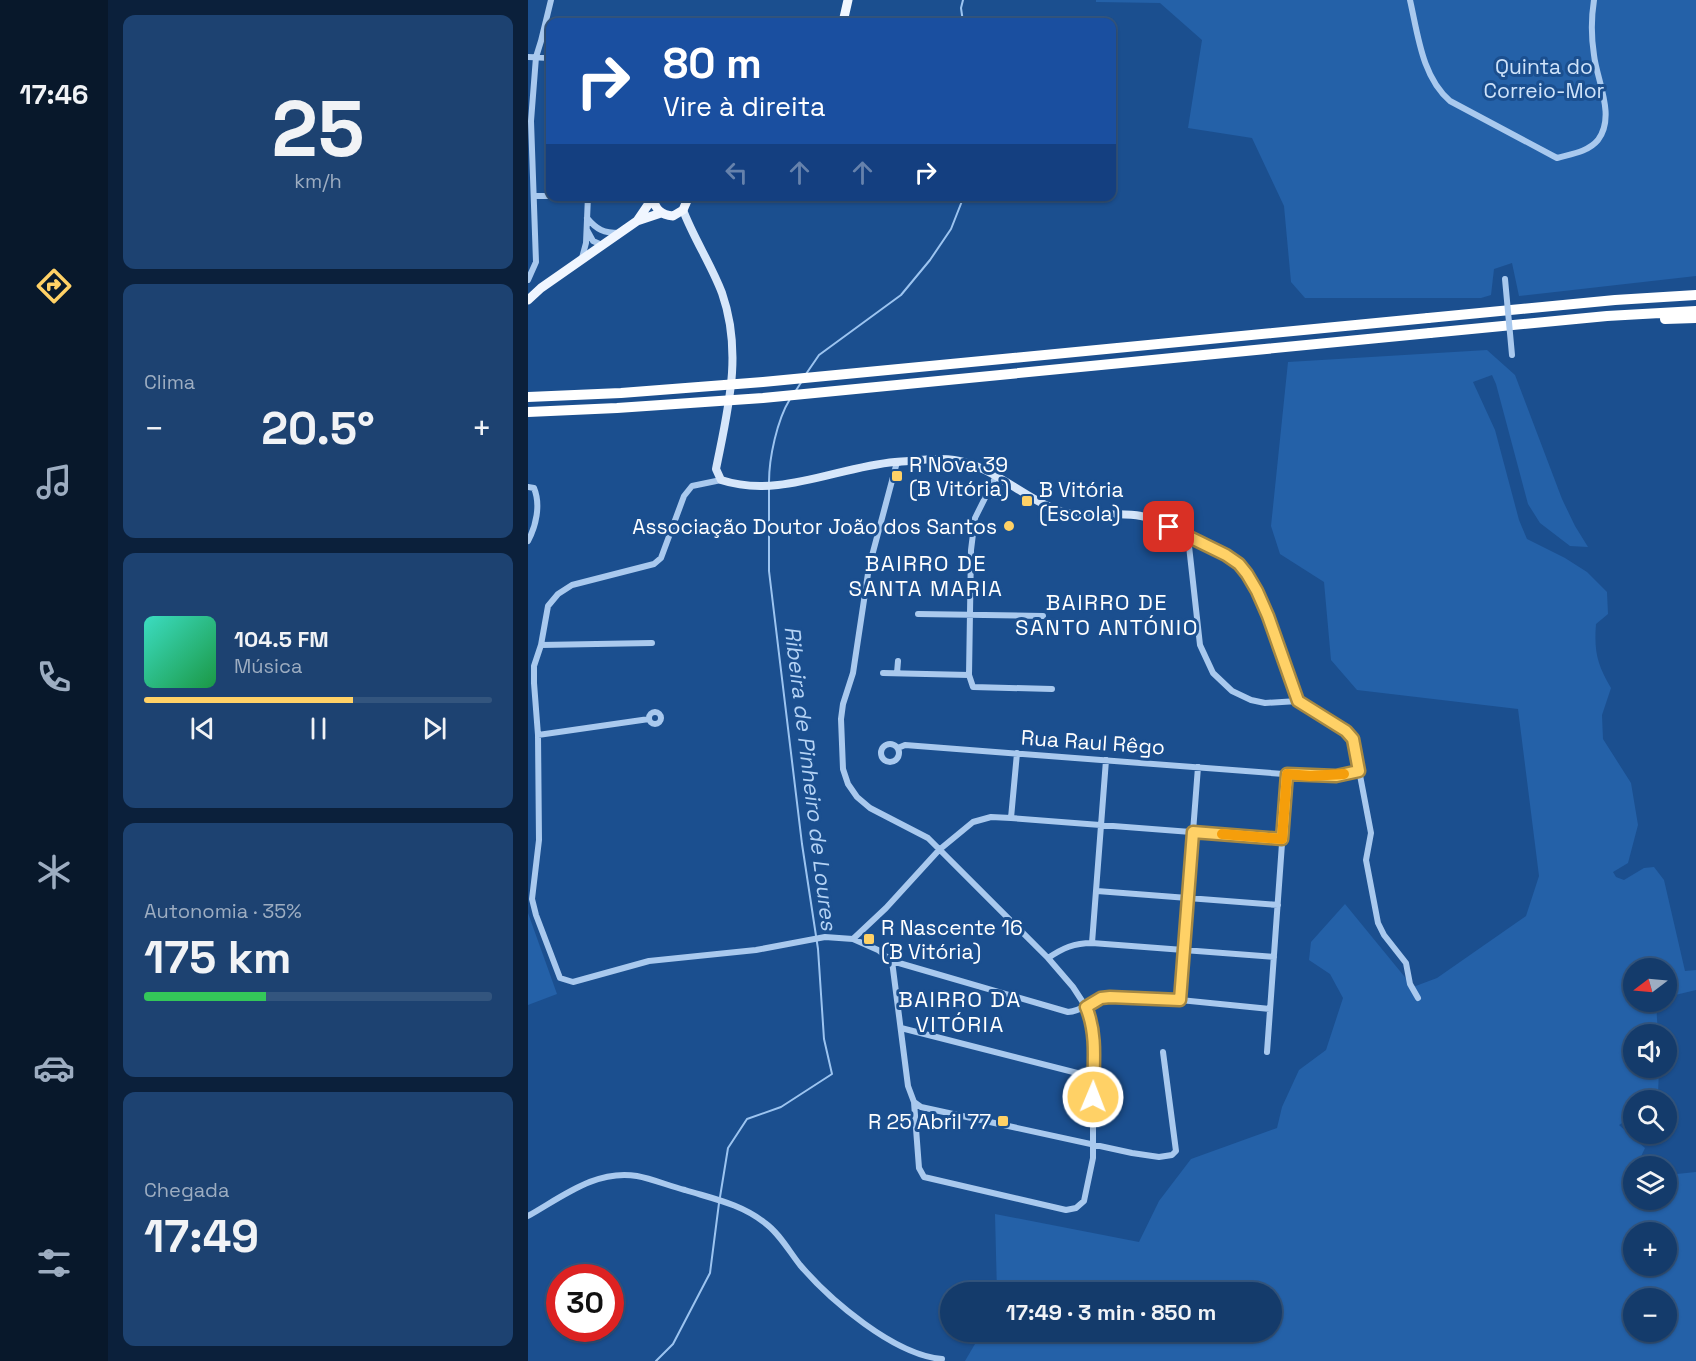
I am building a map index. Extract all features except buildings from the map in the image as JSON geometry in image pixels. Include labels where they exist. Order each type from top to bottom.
[{"type":"highway","points":[[1599,301],[1696,289]]},
{"type":"highway","points":[[528,397],[621,393],[763,382],[1599,301],[1696,294]]},
{"type":"highway","points":[[528,412],[763,398],[1630,314],[1696,311]]},
{"type":"highway","points":[[1503,327],[1696,318]]},
{"type":"main road","points":[[844,18],[848,0]]},
{"type":"main road","points":[[637,221],[650,201]]},
{"type":"main road","points":[[654,201],[661,213],[672,216],[683,210],[687,201]]},
{"type":"main road","points":[[528,300],[541,288],[637,221],[661,213]]},
{"type":"street","points":[[547,18],[551,0]]},
{"type":"street","points":[[1410,0],[1424,58],[1438,90],[1450,101],[1557,158],[1584,151],[1598,140],[1605,125],[1606,111],[1597,76],[1592,36],[1591,21],[1594,0]]},
{"type":"street","points":[[528,280],[536,262],[531,237],[534,196],[531,121],[532,57],[542,41],[546,23]]},
{"type":"street","points":[[534,196],[546,196]]},
{"type":"street","points":[[581,260],[588,201]]},
{"type":"street","points":[[683,210],[692,233],[712,268],[731,331],[734,366],[716,469],[721,480]]},
{"type":"street","points":[[672,216],[692,233]]},
{"type":"street","points":[[587,218],[595,228],[602,232],[621,233]]},
{"type":"street","points":[[586,230],[596,244],[603,246]]},
{"type":"street","points":[[1505,279],[1512,355]]},
{"type":"street","points":[[1270,1009],[1180,1000],[1110,997],[1101,998],[1078,1011],[1068,1012],[892,961],[878,950],[853,939],[825,937],[756,950],[649,961],[573,982],[565,981],[560,978],[532,899],[539,840],[538,735],[534,666],[541,645],[548,606],[558,594],[572,585],[654,564],[661,558],[684,496],[692,486],[721,480],[731,483],[778,486],[869,465],[954,460],[977,467],[1042,504],[1065,512],[1100,516],[1140,516],[1156,521],[1226,555],[1239,564],[1257,591],[1268,616],[1298,701]]},
{"type":"street","points":[[892,961],[908,1086],[914,1102],[919,1168],[924,1177],[1071,1209],[1080,1206],[1084,1201],[1093,1158],[1092,1029],[1086,1007],[1073,987],[1048,958],[928,838],[870,808],[848,784],[843,769],[841,719],[843,704],[853,673],[869,567],[897,462]]},
{"type":"street","points":[[996,476],[975,518],[971,550],[969,675],[973,687],[1052,689]]},
{"type":"street","points":[[528,487],[534,488],[538,499],[533,531],[528,542]]},
{"type":"street","points":[[1188,537],[1200,645],[1213,673],[1232,691],[1251,700],[1265,704],[1298,701],[1346,731],[1353,739],[1371,833],[1366,860],[1378,923],[1384,935],[1406,963],[1410,984],[1418,998]]},
{"type":"street","points":[[918,614],[1043,616]]},
{"type":"street","points":[[541,645],[652,643]]},
{"type":"street","points":[[897,673],[898,661]]},
{"type":"street","points":[[528,662],[534,666]]},
{"type":"street","points":[[883,673],[969,675]]},
{"type":"street","points":[[528,716],[536,718]]},
{"type":"street","points":[[538,735],[649,719]]},
{"type":"street","name":"Rua Raul Rêgo","points":[[898,748],[905,745],[1287,774],[1336,776],[1359,771]]},
{"type":"street","points":[[1011,818],[1017,753]]},
{"type":"street","points":[[1092,943],[1106,760]]},
{"type":"street","points":[[1180,1000],[1198,767]]},
{"type":"street","points":[[1267,1052],[1287,774]]},
{"type":"street","points":[[528,793],[538,794]]},
{"type":"street","points":[[853,939],[886,908],[939,850],[973,822],[991,817],[1282,839]]},
{"type":"street","points":[[1097,891],[1278,905]]},
{"type":"street","points":[[1048,958],[1069,945],[1092,943],[1274,957]]},
{"type":"street","points":[[901,1028],[1093,1077]]},
{"type":"street","points":[[914,1102],[921,1107],[1093,1145],[1159,1157],[1172,1155],[1176,1150],[1163,1052]]},
{"type":"street","points":[[528,1216],[586,1183],[602,1177],[636,1176],[742,1207],[767,1224],[802,1267],[856,1318],[876,1333],[903,1347],[930,1358],[942,1359]]},
{"type":"green space","name":"Quinta do Correio-Mor","points":[[1096,0],[1696,0],[1696,276],[1519,296],[1512,263],[1494,269],[1491,295],[1481,298],[1305,298],[1291,282],[1284,206],[1252,138],[1188,128],[1202,40],[1160,3],[1096,2]]},
{"type":"green space","points":[[1487,350],[1515,375],[1562,499],[1588,547],[1570,546],[1540,523],[1528,504],[1492,375],[1473,382],[1495,430],[1519,520],[1527,539],[1587,572],[1607,592],[1608,614],[1596,624],[1595,634],[1596,650],[1602,672],[1611,688],[1602,715],[1603,739],[1631,783],[1638,825],[1628,863],[1613,872],[1616,877],[1624,880],[1644,868],[1654,867],[1664,880],[1685,971],[1696,970],[1696,990],[1677,995],[1677,958],[1623,958],[1623,1012],[1657,1012],[1657,1024],[1623,1024],[1623,1078],[1659,1078],[1658,1090],[1623,1090],[1623,1122],[1619,1125],[1623,1129],[1623,1144],[1640,1144],[1645,1148],[1641,1156],[1623,1156],[1623,1210],[1677,1210],[1677,1174],[1696,1172],[1696,1361],[965,1361],[976,1342],[1282,1342],[1282,1282],[997,1282],[995,1214],[1139,1242],[1159,1201],[1191,1159],[1277,1128],[1282,1107],[1299,1070],[1326,1050],[1343,998],[1330,974],[1309,960],[1311,942],[1345,904],[1413,987],[1437,978],[1526,916],[1539,876],[1518,709],[1357,690],[1331,660],[1324,582],[1280,554],[1271,526],[1288,362]]},
{"type":"green space","points":[[528,913],[557,994],[528,1005]]},
{"type":"waterway","name":"Ribeira de Pinheiro de Loures","points":[[962,18],[963,0]]},
{"type":"waterway","name":"Ribeira de Pinheiro de Loures","points":[[806,374],[819,355],[901,295],[930,260],[951,229],[962,201]]},
{"type":"waterway","name":"Ribeira de Pinheiro de Loures","points":[[795,392],[802,381]]},
{"type":"waterway","name":"Ribeira de Pinheiro de Loures","points":[[769,482],[775,439],[781,417],[790,399]]},
{"type":"waterway","name":"Ribeira de Pinheiro de Loures","points":[[720,1197],[728,1148],[747,1119],[781,1107],[832,1074],[824,1039],[818,949],[802,844],[769,571],[769,488]]},
{"type":"waterway","name":"Ribeira de Pinheiro de Loures","points":[[656,1361],[673,1344],[710,1273],[719,1203]]},
{"type":"slow traffic","points":[[1222,834],[1282,839],[1287,774],[1310,776],[1344,774]]},
{"type":"place","name":"R Nova 39 (B Vitória)","points":[[897,476]]},
{"type":"place","name":"B Vitória (Escola)","points":[[1027,501]]},
{"type":"place","name":"Associação Doutor João dos Santos","points":[[1009,526]]},
{"type":"place","name":"R Nascente 16 (B Vitória)","points":[[869,939]]},
{"type":"place","name":"R 25 Abril 77","points":[[1003,1121]]},
{"type":"district","name":"BAIRRO DE SANTA MARIA","points":[[926,576]]},
{"type":"district","name":"BAIRRO DE SANTO ANTÓNIO","points":[[1107,614]]},
{"type":"district","name":"BAIRRO DA VITÓRIA","points":[[960,1012]]},
{"type":"route","points":[[1093,1097],[1093,1041],[1086,1007],[1101,998],[1110,997],[1180,1000],[1193,832],[1282,839],[1287,774],[1336,776],[1359,771],[1353,739],[1346,731],[1304,707],[1298,701],[1268,616],[1247,574],[1239,564],[1226,555],[1169,527]]}]
